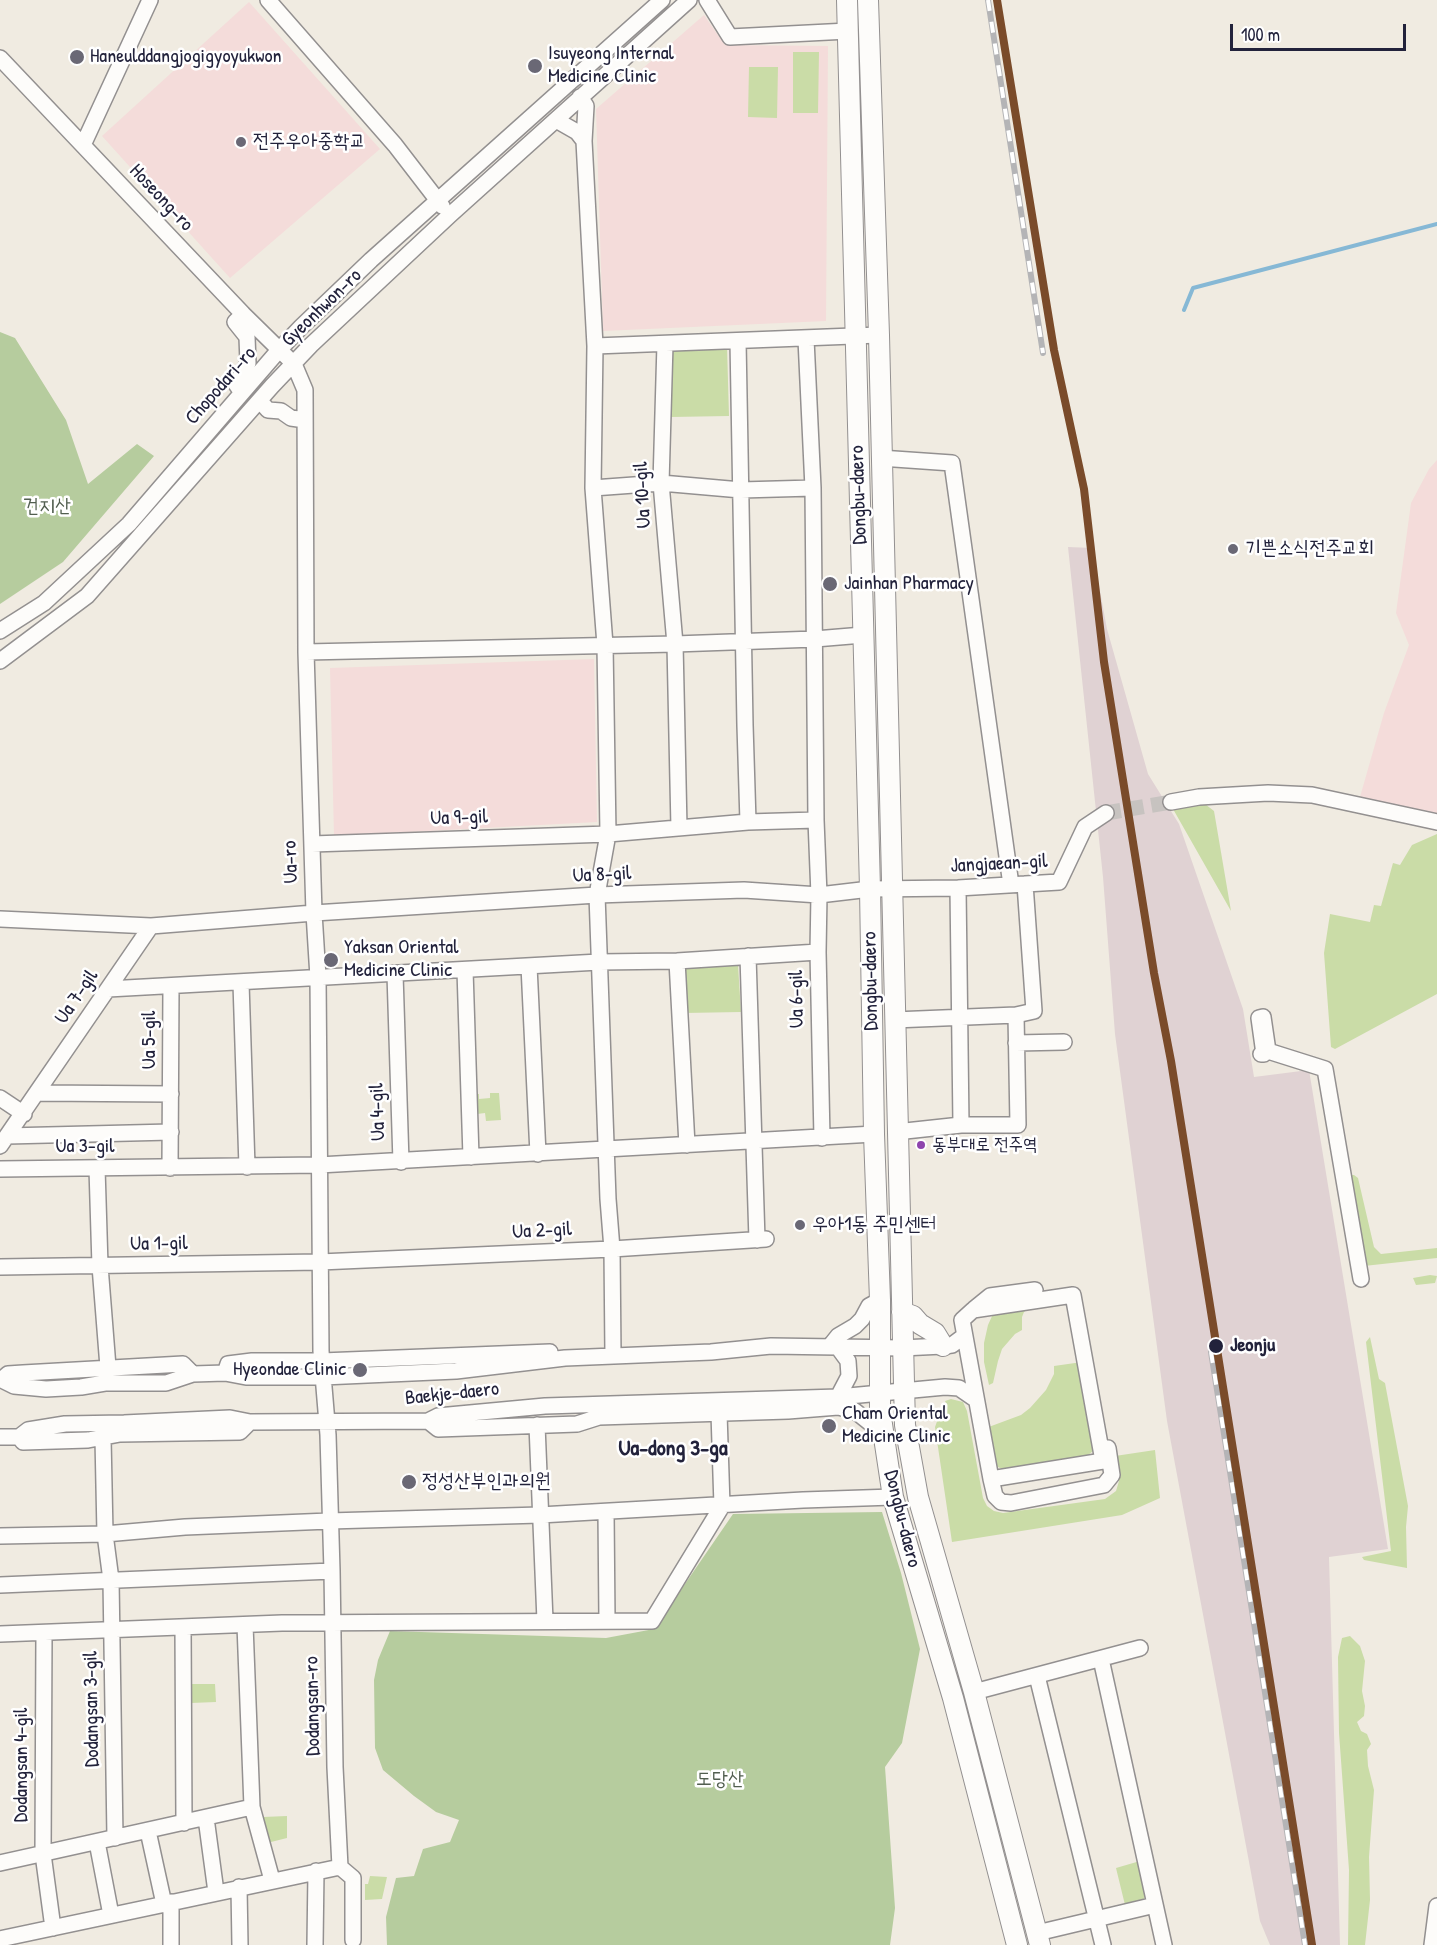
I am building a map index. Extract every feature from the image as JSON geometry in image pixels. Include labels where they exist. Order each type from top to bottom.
[{"type":"main road","name":"Dongbu-daero","points":[[847,0],[880,1300],[880,1393],[883,1430],[893,1497],[953,1698],[1017,1945]]},
{"type":"main road","name":"Dongbu-daero","points":[[868,0],[879,335],[896,1132],[906,1433],[918,1497],[974,1692],[1039,1939]]},
{"type":"main road","points":[[902,1312],[913,1316],[920,1324],[935,1333],[943,1346]]},
{"type":"street","points":[[83,145],[150,0]]},
{"type":"street","points":[[268,0],[395,145],[450,215]]},
{"type":"street","points":[[639,0],[646,15],[658,27]]},
{"type":"street","name":"Chopodari-ro","points":[[0,631],[44,603],[129,524],[301,327],[438,200],[662,0]]},
{"type":"street","name":"Gyeonhwon-ro","points":[[0,661],[87,596],[311,345],[450,215],[688,0]]},
{"type":"street","points":[[708,0],[730,37],[848,31]]},
{"type":"street","name":"Hoseong-ro","points":[[0,58],[243,314],[294,364]]},
{"type":"street","points":[[580,97],[586,106],[584,141],[595,346],[593,488],[605,645],[608,834],[597,895],[606,1150],[612,1249],[613,1356]]},
{"type":"street","points":[[556,120],[577,132],[584,141]]},
{"type":"street","points":[[242,393],[236,384],[248,363],[247,337],[235,322],[243,314]]},
{"type":"street","points":[[595,346],[879,335]]},
{"type":"street","points":[[806,339],[813,488],[818,952]]},
{"type":"street","points":[[738,341],[748,822]]},
{"type":"street","name":"Ua 10-gil","points":[[665,344],[661,483],[675,644],[680,828]]},
{"type":"street","name":"Ua-ro","points":[[294,364],[305,390],[306,652],[318,977],[322,1369],[327,1422]]},
{"type":"street","points":[[260,401],[268,410],[281,411],[291,418],[305,420]]},
{"type":"street","points":[[880,458],[952,463],[1018,885],[1034,1011],[1016,1015],[894,1020]]},
{"type":"street","points":[[593,488],[661,483],[741,490],[813,488]]},
{"type":"street","points":[[306,652],[675,644],[864,635]]},
{"type":"street","points":[[1170,802],[1199,797],[1268,793],[1312,795],[1437,822]]},
{"type":"street","name":"Jangjaean-gil","points":[[891,889],[1059,882],[1085,827],[1106,813]]},
{"type":"street","name":"Ua 9-gil","points":[[312,844],[608,834],[748,822],[816,820]]},
{"type":"street","points":[[958,888],[961,1125]]},
{"type":"street","name":"Ua 8-gil","points":[[314,913],[597,895],[744,890],[819,895],[891,889]]},
{"type":"street","points":[[0,919],[151,926],[314,913]]},
{"type":"street","name":"Ua 7-gil","points":[[24,1114],[151,926]]},
{"type":"street","name":"Ua 6-gil","points":[[318,977],[599,962],[677,961],[818,952],[822,1138]]},
{"type":"street","points":[[748,956],[755,1141]]},
{"type":"street","points":[[677,961],[687,1145]]},
{"type":"street","points":[[529,966],[538,1154]]},
{"type":"street","points":[[465,970],[471,1157]]},
{"type":"street","name":"Ua 4-gil","points":[[395,974],[401,1162]]},
{"type":"street","name":"Ua 5-gil","points":[[108,989],[318,977]]},
{"type":"street","points":[[241,983],[248,1167]]},
{"type":"street","name":"Ua 5-gil","points":[[171,987],[171,1094]]},
{"type":"street","points":[[896,1132],[961,1125],[1018,1125],[1016,1015]]},
{"type":"street","points":[[1261,1054],[1264,1054],[1259,1018],[1263,1017],[1268,1051],[1325,1069],[1360,1279]]},
{"type":"street","points":[[1016,1043],[1064,1041]]},
{"type":"street","points":[[38,1093],[171,1094],[171,1167]]},
{"type":"street","points":[[0,1098],[24,1114]]},
{"type":"street","name":"Ua 3-gil","points":[[4,1141],[24,1114]]},
{"type":"street","name":"Ua 3-gil","points":[[4,1141],[171,1132]]},
{"type":"street","name":"Ua 4-gil","points":[[319,1166],[874,1134]]},
{"type":"street","name":"Ua 2-gil","points":[[320,1262],[612,1249],[762,1239],[755,1141]]},
{"type":"street","name":"Ua 3-gil","points":[[0,1169],[319,1166]]},
{"type":"street","points":[[97,1168],[100,1266],[108,1367]]},
{"type":"street","name":"Ua 1-gil","points":[[0,1267],[320,1262]]},
{"type":"street","points":[[1080,1286],[1112,1475],[1104,1485],[1011,1503],[1001,1502],[995,1496],[962,1320],[973,1310],[990,1296],[1080,1286]]},
{"type":"street","points":[[973,1310],[1073,1295],[1102,1461],[991,1479]]},
{"type":"street","points":[[838,1397],[849,1376],[848,1361],[833,1346],[838,1336],[855,1326],[869,1306],[880,1300]]},
{"type":"street","points":[[943,1346],[952,1345],[964,1336]]},
{"type":"street","name":"Baekje-daero","points":[[194,1374],[183,1364],[8,1374],[1,1379],[14,1386],[46,1389],[105,1383],[166,1383],[194,1374],[225,1372],[228,1364],[244,1362],[322,1369],[561,1352],[565,1358],[711,1352],[771,1346],[902,1348],[943,1346]]},
{"type":"street","name":"Baekje-daero","points":[[0,1437],[19,1437],[28,1430],[65,1424],[230,1418],[250,1422],[428,1421],[438,1416],[545,1406],[838,1397],[945,1387],[959,1388],[975,1399]]},
{"type":"street","points":[[746,1413],[765,1400]]},
{"type":"street","name":"Baekje-daero","points":[[765,1400],[788,1411]]},
{"type":"street","points":[[428,1421],[438,1429],[577,1424],[599,1417],[620,1404],[640,1416]]},
{"type":"street","points":[[599,1417],[746,1413],[838,1407],[855,1411],[883,1430]]},
{"type":"street","points":[[0,1634],[282,1623],[652,1621],[722,1506],[720,1413]]},
{"type":"street","name":"Baekje-daero","points":[[19,1437],[23,1442],[104,1438],[120,1434],[240,1432],[250,1422]]},
{"type":"street","name":"Dodangsan-ro","points":[[327,1422],[335,1767],[340,1867]]},
{"type":"street","points":[[537,1425],[545,1621]]},
{"type":"street","name":"Dodangsan 3-gil","points":[[104,1438],[105,1534],[111,1580],[115,1838]]},
{"type":"street","points":[[0,1536],[105,1534],[185,1527],[540,1515],[893,1497]]},
{"type":"street","points":[[606,1512],[608,1621]]},
{"type":"street","points":[[0,1585],[332,1571]]},
{"type":"street","points":[[245,1625],[252,1807],[272,1880]]},
{"type":"street","points":[[183,1627],[184,1822]]},
{"type":"street","name":"Dodangsan 4-gil","points":[[43,1854],[44,1633]]},
{"type":"street","points":[[974,1692],[1140,1648]]},
{"type":"street","points":[[1101,1659],[1164,1945]]},
{"type":"street","points":[[1037,1676],[1103,1945]]},
{"type":"street","points":[[0,1863],[252,1807]]},
{"type":"street","points":[[206,1818],[216,1892]]},
{"type":"street","points":[[148,1831],[167,1903],[171,1945]]},
{"type":"street","points":[[97,1842],[111,1915]]},
{"type":"street","points":[[43,1854],[53,1928]]},
{"type":"street","points":[[0,1939],[316,1870],[340,1867],[353,1878],[353,1940]]},
{"type":"street","points":[[315,1945],[316,1870]]},
{"type":"street","points":[[239,1887],[240,1945]]},
{"type":"street","points":[[1039,1939],[1096,1918],[1155,1905]]},
{"type":"street","points":[[1432,1945],[1437,1906]]},
{"type":"shaded area","name":"전주우아중학교","points":[[249,2],[380,149],[230,278],[102,136]]},
{"type":"shaded area","points":[[704,15],[725,45],[828,46],[826,321],[603,331],[596,109]]},
{"type":"shaded area","points":[[1437,460],[1437,816],[1360,797],[1384,713],[1409,645],[1396,613],[1411,503],[1429,469]]},
{"type":"shaded area","points":[[1068,547],[1092,548],[1107,629],[1148,774],[1179,824],[1243,1009],[1254,1077],[1309,1070],[1388,1549],[1329,1557],[1340,1945],[1270,1945],[1260,1921],[1167,1421],[1115,1034],[1103,877]]},
{"type":"shaded area","points":[[594,659],[597,822],[334,836],[330,668]]},
{"type":"green space","points":[[793,52],[819,52],[818,113],[793,113]]},
{"type":"green space","points":[[749,67],[778,67],[777,118],[748,117]]},
{"type":"green space","name":"건지산","points":[[0,332],[15,338],[66,420],[88,484],[137,444],[154,456],[63,562],[0,604]]},
{"type":"green space","points":[[727,346],[729,416],[671,417],[670,347]]},
{"type":"green space","points":[[1205,804],[1214,811],[1231,911],[1173,809]]},
{"type":"green space","points":[[1437,834],[1437,994],[1335,1049],[1331,1047],[1324,953],[1330,914],[1370,922],[1374,905],[1381,906],[1393,863],[1400,865],[1412,845]]},
{"type":"green space","points":[[738,965],[741,1012],[684,1013],[683,966]]},
{"type":"green space","points":[[490,1093],[499,1093],[501,1120],[486,1121],[485,1113],[477,1114],[475,1094],[479,1094],[479,1099],[490,1098]]},
{"type":"green space","points":[[1348,1175],[1358,1178],[1374,1247],[1381,1254],[1437,1248],[1437,1258],[1364,1266]]},
{"type":"green space","points":[[1437,1276],[1435,1283],[1416,1285],[1413,1278]]},
{"type":"green space","points":[[1032,1305],[1022,1317],[1022,1330],[1015,1334],[1002,1349],[993,1383],[989,1385],[984,1362],[984,1343],[993,1314]]},
{"type":"green space","points":[[1370,1337],[1379,1379],[1385,1383],[1408,1506],[1407,1568],[1364,1560],[1362,1557],[1391,1551],[1366,1342]]},
{"type":"green space","points":[[1082,1362],[1094,1450],[1086,1457],[1002,1469],[994,1465],[986,1428],[1021,1415],[1030,1408],[1046,1390],[1054,1374],[1054,1366]]},
{"type":"green space","points":[[951,1399],[963,1402],[967,1411],[983,1498],[987,1506],[994,1511],[1003,1513],[1105,1499],[1116,1491],[1119,1481],[1115,1456],[1155,1450],[1160,1498],[1122,1515],[952,1542],[935,1427],[939,1416],[947,1406],[945,1401]]},
{"type":"green space","name":"도당산","points":[[882,1512],[901,1573],[920,1649],[902,1743],[885,1767],[895,1908],[890,1945],[387,1945],[386,1917],[396,1878],[414,1876],[423,1849],[450,1842],[459,1820],[436,1812],[383,1770],[375,1748],[374,1680],[378,1660],[390,1631],[606,1638],[654,1629],[733,1514]]},
{"type":"green space","points":[[1350,1636],[1360,1646],[1365,1661],[1362,1691],[1364,1716],[1357,1722],[1361,1731],[1367,1734],[1371,1744],[1367,1750],[1368,1766],[1374,1790],[1369,1857],[1370,1900],[1365,1945],[1348,1945],[1349,1870],[1339,1733],[1338,1657],[1342,1638]]},
{"type":"green space","points":[[191,1684],[215,1684],[216,1702],[191,1703]]},
{"type":"green space","points":[[287,1816],[287,1838],[267,1843],[263,1817]]},
{"type":"green space","points":[[1140,1861],[1148,1893],[1142,1901],[1125,1905],[1116,1868]]},
{"type":"green space","points":[[370,1876],[387,1877],[382,1899],[365,1900],[365,1884],[368,1884]]},
{"type":"waterway","points":[[1184,310],[1193,288],[1437,224]]},
{"type":"tunnel","points":[[1106,813],[1171,802]]},
{"type":"railway","points":[[988,0],[1043,353]]},
{"type":"railway","points":[[1211,1352],[1305,1945]]},
{"type":"transit line","points":[[997,0],[1054,350],[1084,489],[1104,662],[1154,973],[1171,1061],[1312,1945]]},
{"type":"place","name":"Haneulddangjogigyoyukwon","points":[[77,57]]},
{"type":"place","name":"Isuyeong Internal Medicine Clinic","points":[[535,66]]},
{"type":"place","name":"전주우아중학교","points":[[241,142]]},
{"type":"place","name":"기쁜소식전주교회","points":[[1233,549]]},
{"type":"place","name":"Jainhan Pharmacy","points":[[830,584]]},
{"type":"place","name":"Yaksan Oriental Medicine Clinic","points":[[331,960]]},
{"type":"place","name":"동부대로 전주역","points":[[921,1145]]},
{"type":"place","name":"우아1동 주민센터","points":[[800,1225]]},
{"type":"place","name":"Jeonju","points":[[1216,1346]]},
{"type":"place","name":"Hyeondae Clinic","points":[[360,1370]]},
{"type":"place","name":"Cham Oriental Medicine Clinic","points":[[829,1426]]},
{"type":"place","name":"정성산부인과의원","points":[[409,1482]]},
{"type":"district","name":"Ua-dong 3-ga","points":[[673,1449]]}]
